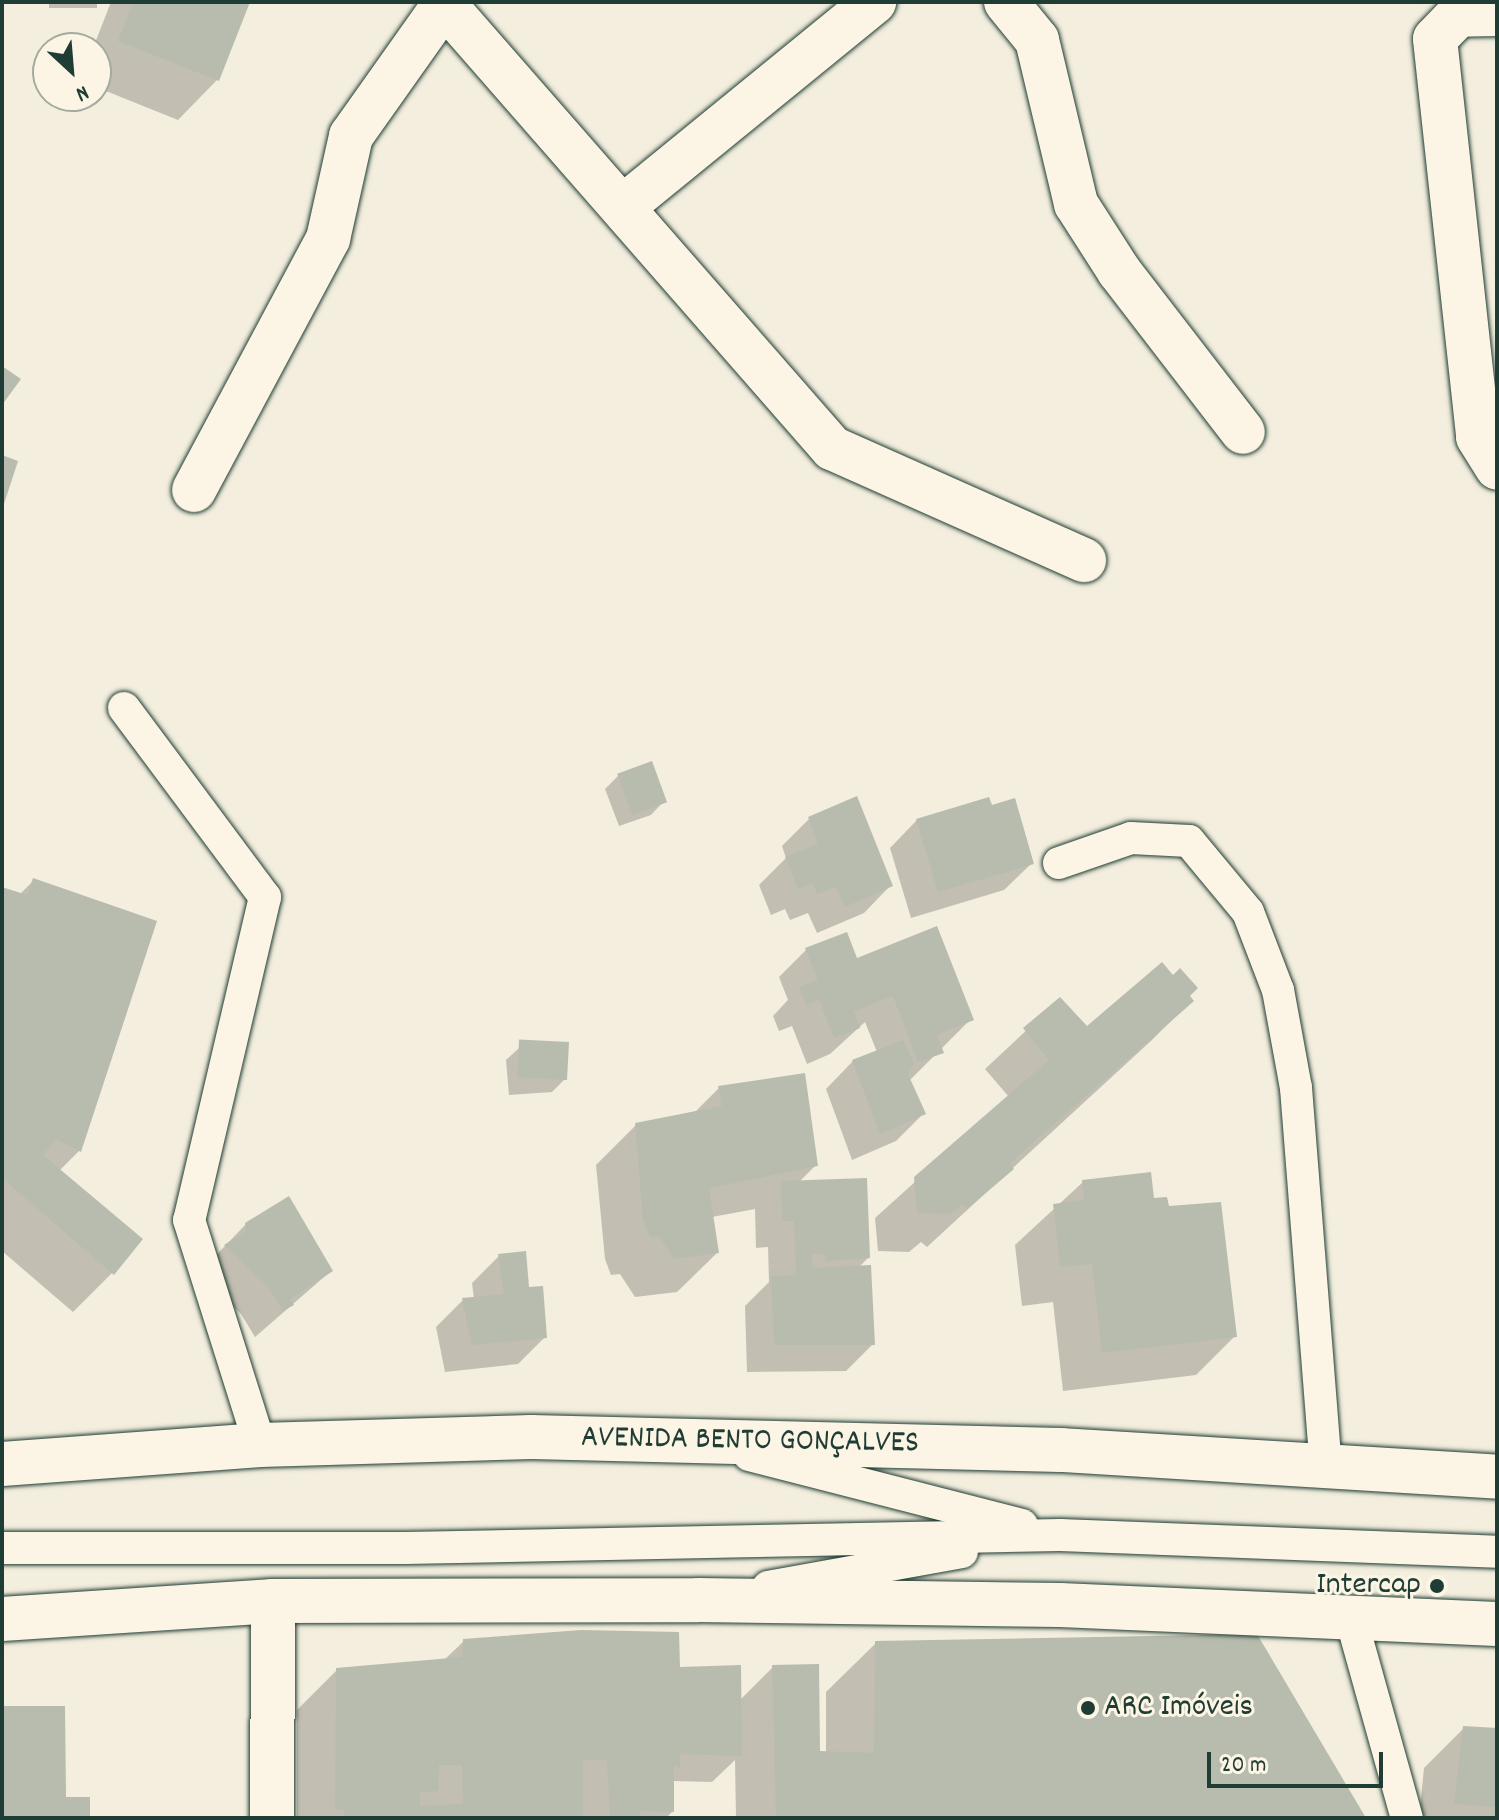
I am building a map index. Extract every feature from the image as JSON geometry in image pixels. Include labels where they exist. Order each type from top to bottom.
[{"type":"main road","points":[[624,206],[874,2]]},
{"type":"main road","points":[[1006,2],[1037,40],[1076,204],[1119,271],[1243,432]]},
{"type":"main road","points":[[194,490],[328,239],[351,136],[445,3],[832,448],[1084,560]]},
{"type":"main road","points":[[1497,14],[1458,15],[1435,39],[1478,437],[1497,468]]},
{"type":"main road","name":"AVENIDA BENTO GONÇALVES","points":[[2,1464],[260,1445],[687,1439],[1061,1450],[1497,1477]]},
{"type":"main road","points":[[2,1619],[273,1601],[698,1600],[1060,1605],[1497,1624]]},
{"type":"main road","points":[[272,1818],[273,1601]]},
{"type":"lane","points":[[124,708],[265,897],[189,1220],[260,1445]]},
{"type":"lane","points":[[1059,863],[1131,838],[1189,841],[1248,912],[1278,990],[1296,1088],[1326,1466]]},
{"type":"lane","points":[[687,1439],[1060,1535]]},
{"type":"lane","points":[[698,1600],[1060,1535]]},
{"type":"lane","points":[[2,1548],[405,1548],[1060,1535],[1497,1552]]},
{"type":"lane","points":[[1351,1618],[1407,1818]]},
{"type":"building","points":[[133,2],[250,2],[219,81],[118,41]]},
{"type":"building","points":[[2,366],[21,379],[2,405]]},
{"type":"building","points":[[2,455],[18,461],[3,507],[2,507]]},
{"type":"building","points":[[652,761],[667,802],[632,815],[617,774]]},
{"type":"building","points":[[857,796],[893,886],[845,907],[835,887],[817,894],[813,883],[798,889],[785,857],[818,844],[808,817]]},
{"type":"building","points":[[989,797],[992,805],[1015,798],[1034,864],[938,892],[916,819]]},
{"type":"building","points":[[33,878],[157,921],[81,1152],[56,1139],[43,1155],[143,1239],[114,1275],[2,1178],[2,887],[27,895]]},
{"type":"building","points":[[937,926],[974,1020],[937,1035],[944,1053],[918,1062],[893,996],[854,1011],[860,1028],[834,1038],[819,1000],[806,1005],[799,987],[818,980],[805,948],[847,932],[857,958]]},
{"type":"building","points":[[1162,962],[1173,975],[1180,968],[1198,988],[1190,996],[1194,1001],[1009,1164],[1014,1169],[967,1209],[962,1204],[951,1214],[917,1213],[914,1177],[1049,1060],[1023,1028],[1060,997],[1087,1026]]},
{"type":"building","points":[[519,1039],[569,1042],[567,1080],[517,1077]]},
{"type":"building","points":[[903,1040],[914,1064],[908,1074],[926,1114],[880,1134],[852,1060]]},
{"type":"building","points":[[805,1073],[818,1166],[709,1188],[719,1253],[674,1259],[659,1236],[650,1237],[643,1219],[635,1123],[722,1106],[718,1086]]},
{"type":"building","points":[[1151,1172],[1154,1198],[1167,1197],[1169,1206],[1221,1202],[1237,1337],[1102,1353],[1092,1264],[1060,1267],[1053,1204],[1084,1200],[1082,1180]]},
{"type":"building","points":[[867,1178],[870,1258],[825,1261],[825,1255],[812,1254],[812,1268],[871,1265],[875,1345],[774,1345],[771,1276],[796,1275],[794,1221],[782,1221],[781,1181]]},
{"type":"building","points":[[289,1196],[333,1271],[290,1299],[294,1305],[283,1311],[268,1287],[224,1245],[246,1231],[245,1223]]},
{"type":"building","points":[[526,1251],[529,1287],[543,1286],[547,1338],[472,1345],[462,1298],[504,1294],[498,1254]]},
{"type":"building","points":[[581,1630],[679,1632],[680,1667],[741,1665],[742,1756],[680,1754],[680,1768],[674,1766],[674,1812],[640,1811],[639,1818],[610,1818],[607,1760],[583,1760],[583,1818],[344,1818],[344,1809],[335,1810],[336,1668],[462,1657],[463,1639]],"holes":[[[439,1765],[462,1765],[463,1804],[420,1806],[420,1792],[438,1791]]]},
{"type":"building","name":"ARC Imóveis","points":[[1257,1634],[1366,1818],[776,1818],[772,1665],[819,1664],[820,1751],[874,1753],[875,1641]]},
{"type":"building","points":[[2,1706],[65,1706],[66,1797],[90,1797],[90,1818],[2,1818]]},
{"type":"building","points":[[1463,1726],[1497,1728],[1497,1807],[1454,1804]]},
{"type":"place","name":"Intercap","points":[[1437,1586]]},
{"type":"place","name":"ARC Imóveis","points":[[1088,1708]]}]
